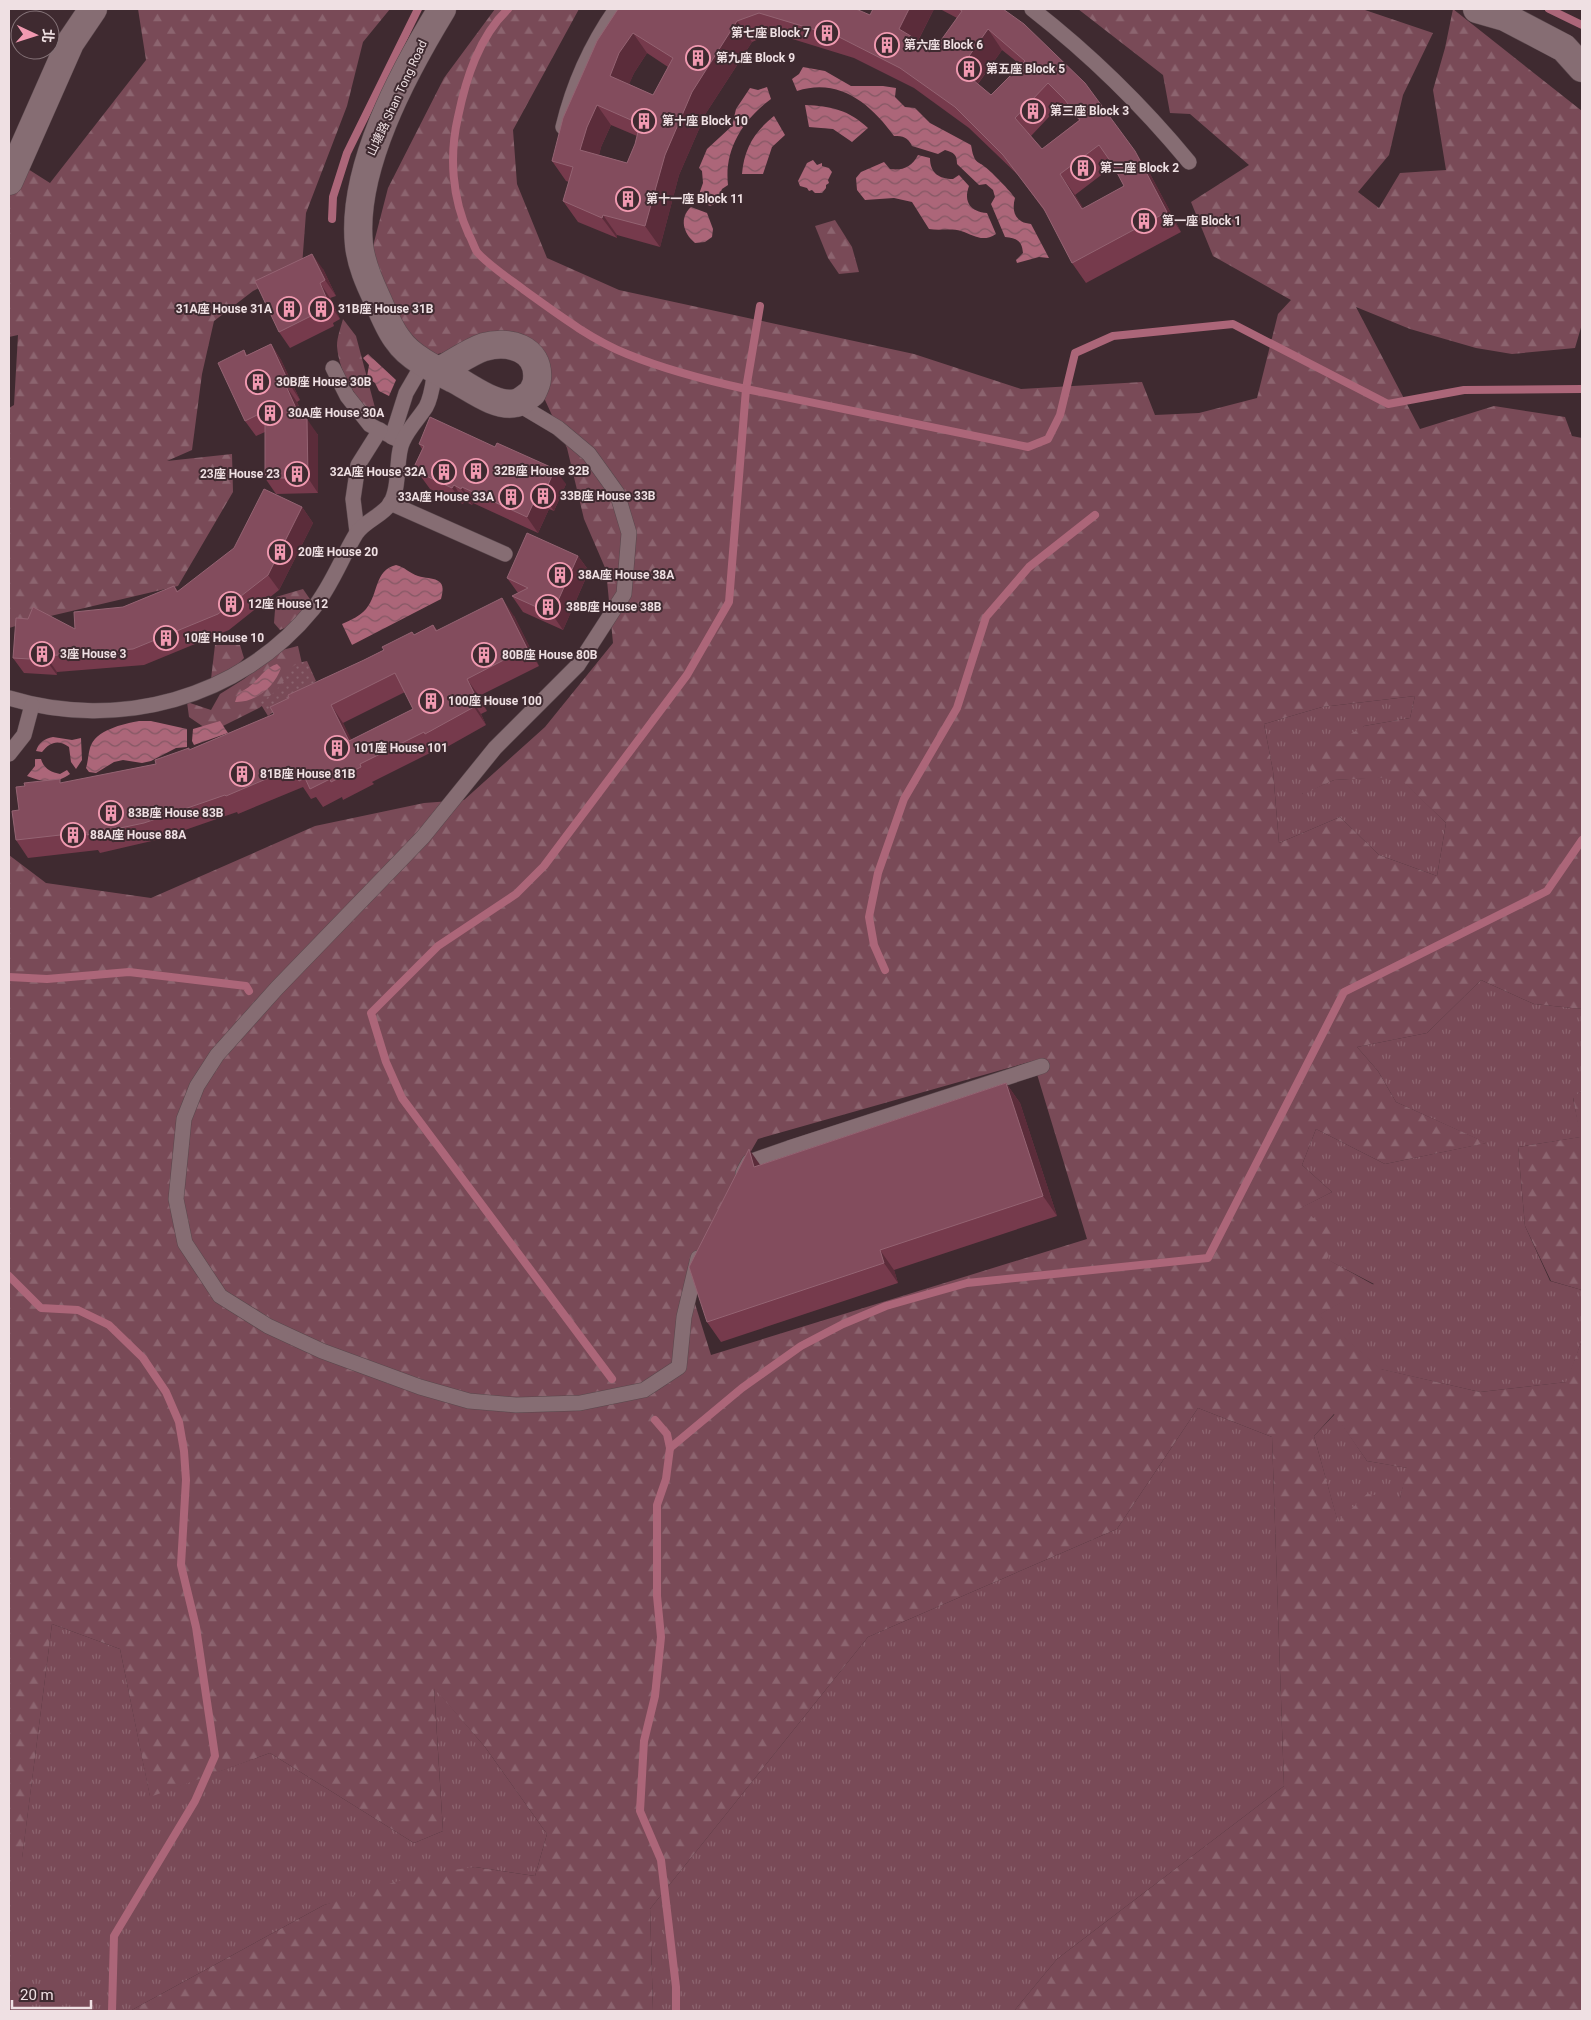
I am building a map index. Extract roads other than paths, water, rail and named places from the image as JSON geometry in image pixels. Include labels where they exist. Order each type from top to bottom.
[{"type":"street","points":[[9,181],[70,42],[94,9]]},
{"type":"street","name":"山塘路 Shan Tong Road","points":[[442,9],[410,67],[380,130],[362,184],[358,222],[359,247],[367,276],[398,341],[433,368],[498,402],[516,403]]},
{"type":"street","points":[[1477,9],[1505,17],[1564,48],[1582,68]]},
{"type":"street","points":[[433,368],[484,347],[506,344],[523,348],[534,361],[538,378],[532,393],[516,403]]},
{"type":"lane","points":[[559,145],[569,103],[588,55],[616,9]]},
{"type":"lane","points":[[1032,9],[1095,61],[1154,120],[1189,162]]},
{"type":"lane","points":[[333,368],[347,396],[370,425],[391,436]]},
{"type":"lane","points":[[9,698],[32,705],[76,712],[121,711],[165,704],[207,689],[246,668],[282,641],[312,609],[338,572],[357,532],[390,503],[399,473],[391,436],[406,393],[433,368]]},
{"type":"lane","points":[[357,532],[353,499],[358,465],[427,405],[433,368]]},
{"type":"lane","points":[[516,403],[558,428],[589,454],[617,493],[630,534],[624,594],[578,665],[496,748],[423,837],[277,988],[217,1055],[197,1086],[184,1119],[176,1199],[185,1243],[220,1296],[268,1326],[322,1351],[420,1387],[469,1401],[516,1405],[580,1403],[644,1390],[679,1367],[684,1316],[696,1261],[705,1245]]},
{"type":"lane","points":[[390,503],[505,554]]},
{"type":"lane","points":[[9,754],[24,735],[32,705]]},
{"type":"lane","points":[[735,1187],[748,1162],[1042,1066]]},
{"type":"water","points":[[803,67],[825,71],[851,86],[896,88],[895,97],[905,107],[915,108],[930,123],[971,145],[976,161],[992,173],[1015,198],[1014,212],[1016,216],[1018,219],[1031,224],[1049,258],[1039,257],[1017,263],[1016,260],[1023,253],[1021,246],[1016,239],[1005,237],[991,204],[995,197],[993,190],[986,184],[979,185],[957,164],[956,156],[953,153],[945,150],[938,154],[912,146],[905,138],[894,136],[875,114],[853,96],[827,88],[797,91],[792,79],[799,74]]},
{"type":"water","points":[[767,87],[771,99],[744,126],[732,148],[729,159],[728,185],[722,189],[716,203],[710,206],[697,200],[703,183],[702,171],[699,168],[707,149],[732,126],[736,109],[750,88],[758,90]]},
{"type":"water","points":[[805,105],[823,106],[839,110],[854,117],[868,128],[852,142],[833,129],[809,127]]},
{"type":"water","points":[[774,116],[785,135],[772,147],[763,174],[742,174],[745,157],[751,142],[761,128]]},
{"type":"water","points":[[918,155],[930,158],[930,163],[936,174],[944,178],[953,179],[959,175],[969,186],[967,197],[970,205],[977,211],[987,213],[996,234],[991,237],[982,238],[957,230],[929,229],[912,202],[894,198],[865,200],[857,190],[856,178],[861,172],[884,162],[890,169],[903,169],[913,163]]},
{"type":"water","points":[[813,160],[817,165],[822,163],[822,166],[829,168],[832,172],[828,180],[829,183],[822,193],[809,191],[807,188],[800,186],[798,181],[807,163]]},
{"type":"water","points":[[691,207],[707,213],[713,229],[712,237],[705,242],[695,243],[685,230],[685,216]]},
{"type":"water","points":[[368,354],[396,380],[389,396],[379,391],[375,383],[367,377],[369,365],[363,358]]},
{"type":"water","points":[[396,565],[415,575],[437,580],[442,586],[441,599],[352,645],[342,624],[358,616],[366,609],[380,577],[389,568]]},
{"type":"water","points":[[277,664],[281,668],[278,675],[264,692],[250,700],[235,702],[238,693],[245,690],[267,670]]},
{"type":"water","points":[[139,721],[151,721],[187,729],[187,747],[176,748],[151,761],[142,763],[123,760],[114,762],[96,773],[89,772],[86,768],[89,751],[93,742],[103,732]]},
{"type":"water","points":[[220,721],[228,733],[194,745],[192,741],[193,729]]},
{"type":"water","points":[[53,737],[72,740],[81,738],[82,760],[76,769],[71,762],[69,747],[61,743],[51,744],[42,752],[36,751],[42,741]]},
{"type":"water","points":[[35,759],[41,759],[46,768],[51,771],[60,774],[67,770],[70,774],[54,781],[38,780],[27,776],[35,766]]},
{"type":"waterway","points":[[332,219],[333,197],[347,153],[418,9]]},
{"type":"waterway","points":[[508,9],[489,32],[475,59],[461,102],[455,132],[453,162],[456,192],[463,221],[477,252],[500,272],[561,316],[613,348],[671,370],[746,389],[760,306]]},
{"type":"waterway","points":[[1549,9],[1582,25]]},
{"type":"waterway","points":[[612,1379],[402,1098],[386,1062],[371,1013],[438,946],[516,894],[544,866],[687,675],[729,602],[746,389],[1028,447],[1048,439],[1060,415],[1075,353],[1113,336],[1233,324],[1388,404],[1464,390],[1582,389]]},
{"type":"waterway","points":[[885,970],[874,945],[869,917],[878,873],[904,799],[957,708],[986,617],[1029,567],[1095,515]]},
{"type":"waterway","points":[[676,2011],[676,1987],[661,1860],[640,1811],[644,1741],[655,1696],[661,1637],[657,1596],[657,1505],[666,1479],[670,1448],[742,1388],[801,1346],[843,1324],[886,1306],[967,1283],[1208,1258],[1344,992],[1547,891],[1582,840]]},
{"type":"waterway","points":[[9,977],[47,979],[129,972],[246,986],[249,991]]},
{"type":"waterway","points":[[9,1276],[41,1308],[78,1310],[109,1325],[143,1358],[166,1392],[179,1422],[184,1451],[186,1480],[181,1565],[196,1627],[215,1756],[195,1801],[114,1936],[112,2011]]},
{"type":"waterway","points":[[655,1420],[667,1434],[670,1448]]},
{"type":"place","name":"第七座 Block 7","points":[[827,33]]},
{"type":"place","name":"第六座 Block 6","points":[[887,45]]},
{"type":"place","name":"第九座 Block 9","points":[[698,58]]},
{"type":"place","name":"第五座 Block 5","points":[[969,69]]},
{"type":"place","name":"第三座 Block 3","points":[[1033,111]]},
{"type":"place","name":"第十座 Block 10","points":[[644,121]]},
{"type":"place","name":"第二座 Block 2","points":[[1083,168]]},
{"type":"place","name":"第十一座 Block 11","points":[[628,199]]},
{"type":"place","name":"第一座 Block 1","points":[[1144,221]]},
{"type":"place","name":"31A座 House 31A","points":[[289,309]]},
{"type":"place","name":"31B座 House 31B","points":[[321,309]]},
{"type":"place","name":"30B座 House 30B","points":[[258,382]]},
{"type":"place","name":"30A座 House 30A","points":[[270,413]]},
{"type":"place","name":"32B座 House 32B","points":[[476,471]]},
{"type":"place","name":"32A座 House 32A","points":[[444,472]]},
{"type":"place","name":"23座 House 23","points":[[297,474]]},
{"type":"place","name":"33B座 House 33B","points":[[543,496]]},
{"type":"place","name":"33A座 House 33A","points":[[511,497]]},
{"type":"place","name":"20座 House 20","points":[[280,552]]},
{"type":"place","name":"38A座 House 38A","points":[[560,575]]},
{"type":"place","name":"12座 House 12","points":[[231,604]]},
{"type":"place","name":"38B座 House 38B","points":[[548,607]]},
{"type":"place","name":"10座 House 10","points":[[166,638]]},
{"type":"place","name":"3座 House 3","points":[[42,654]]},
{"type":"place","name":"80B座 House 80B","points":[[484,655]]},
{"type":"place","name":"100座 House 100","points":[[431,701]]},
{"type":"place","name":"101座 House 101","points":[[337,748]]},
{"type":"place","name":"81B座 House 81B","points":[[242,774]]},
{"type":"place","name":"83B座 House 83B","points":[[111,813]]},
{"type":"place","name":"88A座 House 88A","points":[[73,835]]}]
